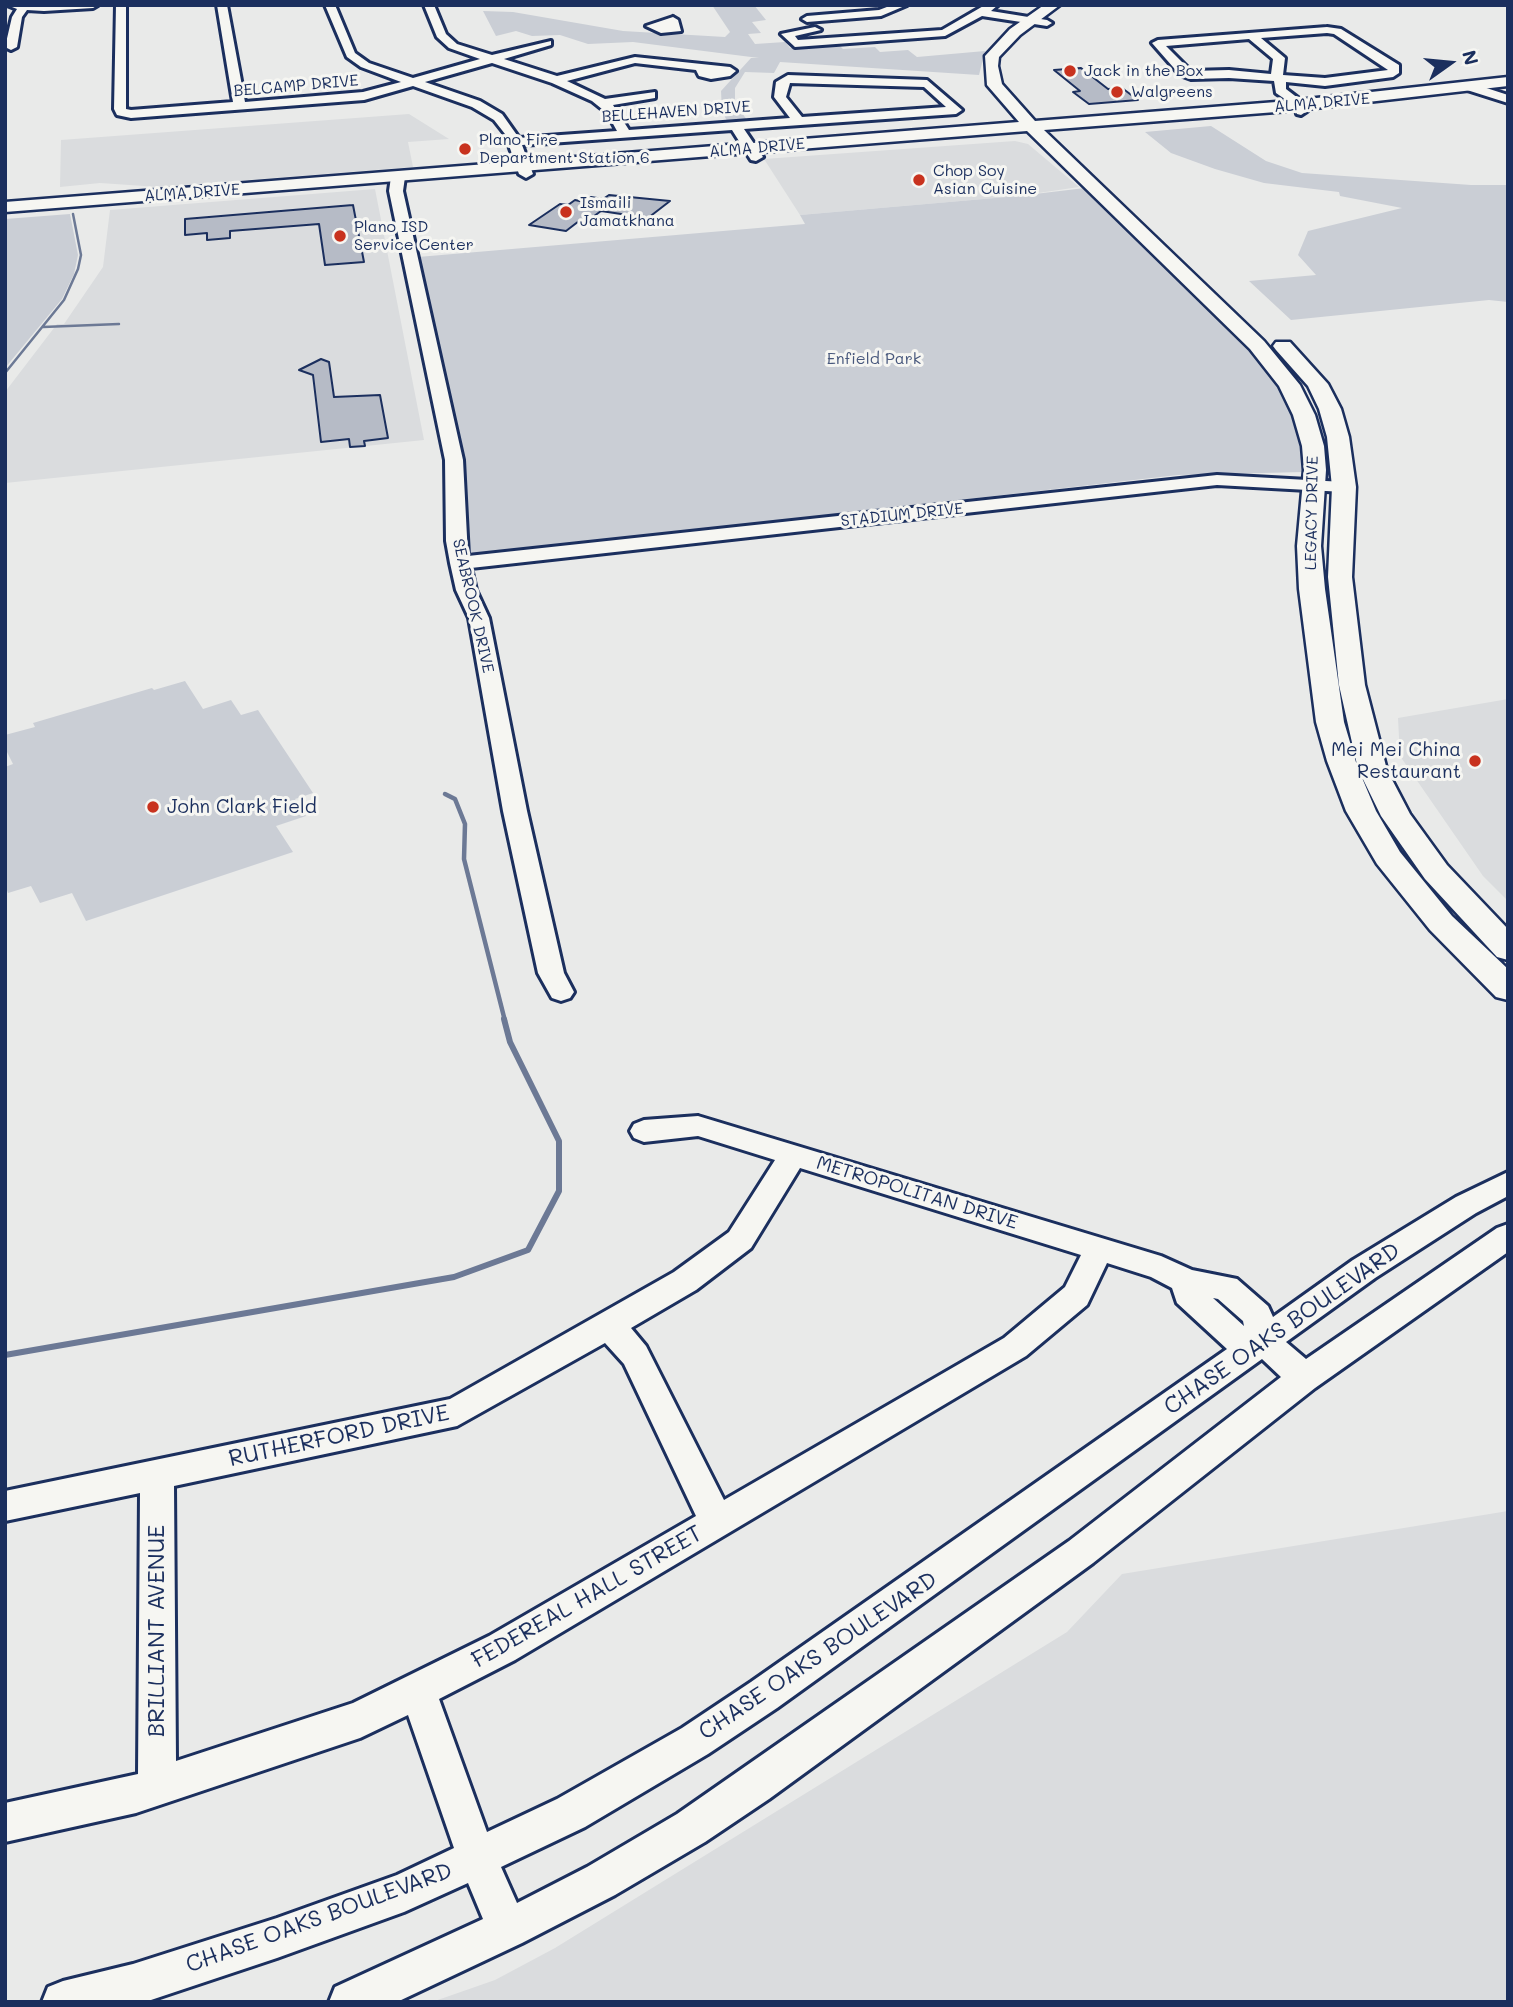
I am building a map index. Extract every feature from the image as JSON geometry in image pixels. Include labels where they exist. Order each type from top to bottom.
[{"type":"main road","points":[[999,72],[992,56],[1002,44],[1031,20],[1059,8]]},
{"type":"main road","points":[[999,72],[1017,46],[1047,23],[1059,8]]},
{"type":"main road","name":"LEGACY DRIVE","points":[[999,72],[1092,185],[1163,241],[1286,349],[1317,384],[1330,409],[1338,437],[1344,487],[1340,577],[1352,685],[1373,770],[1396,816],[1436,872],[1508,949]]},
{"type":"main road","name":"ALMA DRIVE","points":[[1478,90],[1508,81]]},
{"type":"main road","name":"ALMA DRIVE","points":[[5,215],[172,198],[1194,117],[1478,90],[1508,90]]},
{"type":"main road","name":"LEGACY DRIVE","points":[[1045,129],[1113,183],[1289,385],[1304,415],[1313,446],[1314,485],[1309,547],[1323,680],[1340,761],[1373,833],[1408,885],[1441,923],[1508,989]]},
{"type":"main road","points":[[1092,185],[1113,183]]},
{"type":"main road","name":"ALMA DRIVE","points":[[5,207],[172,198]]},
{"type":"main road","points":[[1323,680],[1352,685]]},
{"type":"main road","points":[[1373,833],[1408,833]]},
{"type":"street","points":[[11,47],[18,6],[93,5]]},
{"type":"street","name":"BELCAMP DRIVE","points":[[121,5],[120,109],[124,114],[352,98],[413,83],[547,43]]},
{"type":"street","points":[[222,5],[240,107]]},
{"type":"street","points":[[330,5],[351,55],[372,69],[486,109],[507,126],[525,170]]},
{"type":"street","points":[[429,5],[444,39],[459,49],[556,80],[605,103],[618,118],[625,134]]},
{"type":"street","points":[[826,43],[804,16],[881,13],[902,5]]},
{"type":"street","points":[[815,30],[787,34],[795,44],[905,37],[922,43],[938,40],[938,37],[930,34],[956,29],[988,9],[1047,23]]},
{"type":"street","points":[[1327,30],[1337,32],[1394,69],[1393,73],[1333,81],[1229,74],[1191,75],[1184,73],[1158,43],[1250,35],[1327,30]]},
{"type":"street","points":[[1250,35],[1279,58],[1275,77],[1268,91],[1297,108]]},
{"type":"street","points":[[556,80],[635,60],[701,67]]},
{"type":"street","name":"BELLEHAVEN DRIVE","points":[[514,142],[799,122],[956,110],[927,85],[789,79],[782,82],[780,97],[799,122]]},
{"type":"street","points":[[1478,90],[1508,99]]},
{"type":"street","points":[[605,103],[651,95]]},
{"type":"street","points":[[743,126],[760,152]]},
{"type":"street","name":"SEABROOK DRIVE","points":[[397,180],[451,441],[460,563],[466,590],[479,618],[515,811],[551,973],[561,992]]},
{"type":"street","name":"STADIUM DRIVE","points":[[460,563],[1217,480],[1344,487]]},
{"type":"street","name":"METROPOLITAN DRIVE","points":[[644,1131],[698,1126],[1161,1268],[1186,1281],[1188,1294],[1236,1339],[1262,1339]]},
{"type":"street","name":"RUTHERFORD DRIVE","points":[[5,1506],[457,1412],[685,1281],[740,1240],[793,1155]]},
{"type":"street","name":"CHASE OAKS BOULEVARD","points":[[63,2002],[134,1994],[404,1892],[571,1813],[695,1741],[764,1695],[942,1571],[1262,1339],[1364,1269],[1466,1205],[1508,1183]]},
{"type":"street","points":[[350,2002],[508,1929],[668,1841],[755,1785],[1081,1552],[1304,1378],[1508,1236]]},
{"type":"street","name":"FEDEREAL HALL STREET","points":[[5,1823],[157,1787],[360,1719],[502,1648],[1015,1347],[1076,1296],[1099,1249]]},
{"type":"street","points":[[608,1325],[635,1355],[717,1522]]},
{"type":"street","points":[[1262,1339],[1304,1378]]},
{"type":"street","name":"BRILLIANT AVENUE","points":[[157,1475],[157,1787]]},
{"type":"street","points":[[418,1690],[477,1858],[508,1929]]},
{"type":"shaded area","points":[[409,114],[449,139],[408,142],[413,167],[159,187],[100,183],[60,187],[61,140]]},
{"type":"shaded area","points":[[1015,141],[1028,144],[1079,187],[1018,196],[800,215],[764,159]]},
{"type":"shaded area","points":[[375,189],[424,440],[5,483],[5,392],[57,324],[64,324],[103,267],[110,210]]},
{"type":"shaded area","points":[[1508,699],[1508,901],[1483,876],[1400,756],[1398,718]]},
{"type":"shaded area","points":[[1508,1511],[1508,2002],[432,2002],[495,1980],[555,1948],[1067,1632],[1122,1574]]},
{"type":"green space","points":[[712,5],[754,5],[766,20],[752,22],[761,33],[748,34],[755,44],[785,42],[790,48],[838,44],[843,49],[875,47],[880,52],[908,50],[917,57],[985,51],[979,75],[780,62],[774,73],[745,72],[735,88],[735,103],[747,120],[727,121],[722,111],[721,91],[751,58],[759,58],[633,42],[588,44],[560,35],[532,36],[516,31],[496,36],[483,11],[513,12],[623,31],[725,37],[730,32]]},
{"type":"green space","points":[[1211,126],[1266,161],[1302,173],[1471,185],[1508,185],[1508,302],[1489,300],[1291,320],[1249,281],[1316,275],[1298,255],[1308,231],[1402,208],[1340,196],[1339,192],[1264,183],[1215,169],[1171,153],[1145,132]]},
{"type":"green space","name":"Enfield Park","points":[[1085,188],[1256,350],[1289,401],[1303,441],[1304,472],[1178,475],[476,555],[469,551],[465,543],[463,450],[418,257],[805,224],[800,215]]},
{"type":"green space","points":[[70,214],[78,255],[74,274],[62,299],[5,368],[5,219]]},
{"type":"green space","name":"John Clark Field","points":[[185,681],[203,709],[231,700],[241,715],[258,710],[313,793],[295,799],[306,816],[276,826],[293,852],[86,921],[72,893],[40,903],[31,886],[8,893],[5,885],[5,767],[13,764],[5,748],[5,735],[35,727],[33,723]]},
{"type":"building","points":[[1081,68],[1108,89],[1122,88],[1138,100],[1089,104],[1073,92],[1080,91],[1054,70]]},
{"type":"building","name":"Ismaili Jamatkhana","points":[[609,195],[670,201],[648,218],[601,211],[586,222],[579,221],[566,231],[529,225],[560,204],[568,205],[575,200],[584,202],[591,197],[603,199]]},
{"type":"building","name":"Plano ISD Service Center","points":[[353,205],[364,262],[325,265],[319,224],[230,231],[230,238],[207,240],[207,233],[185,235],[185,219]]},
{"type":"building","points":[[321,359],[329,362],[334,397],[380,395],[388,438],[364,441],[365,446],[350,447],[349,439],[321,442],[313,375],[299,370]]},
{"type":"waterway","points":[[5,373],[64,300],[78,269],[81,255],[73,214]]},
{"type":"waterway","points":[[43,327],[119,324]]},
{"type":"waterway","points":[[445,794],[455,799],[465,824],[464,859],[505,1021]]},
{"type":"waterway","points":[[5,1355],[454,1277],[528,1250],[559,1191],[559,1141],[510,1042],[504,1019]]},
{"type":"place","name":"Jack in the Box","points":[[1070,71]]},
{"type":"place","name":"Walgreens","points":[[1117,92]]},
{"type":"place","name":"Plano Fire Department Station 6","points":[[465,149]]},
{"type":"place","name":"Chop Soy Asian Cuisine","points":[[919,180]]},
{"type":"place","name":"Ismaili Jamatkhana","points":[[566,212]]},
{"type":"place","name":"Plano ISD Service Center","points":[[340,236]]},
{"type":"place","name":"Mei Mei China Restaurant","points":[[1475,761]]},
{"type":"place","name":"John Clark Field","points":[[153,807]]}]
